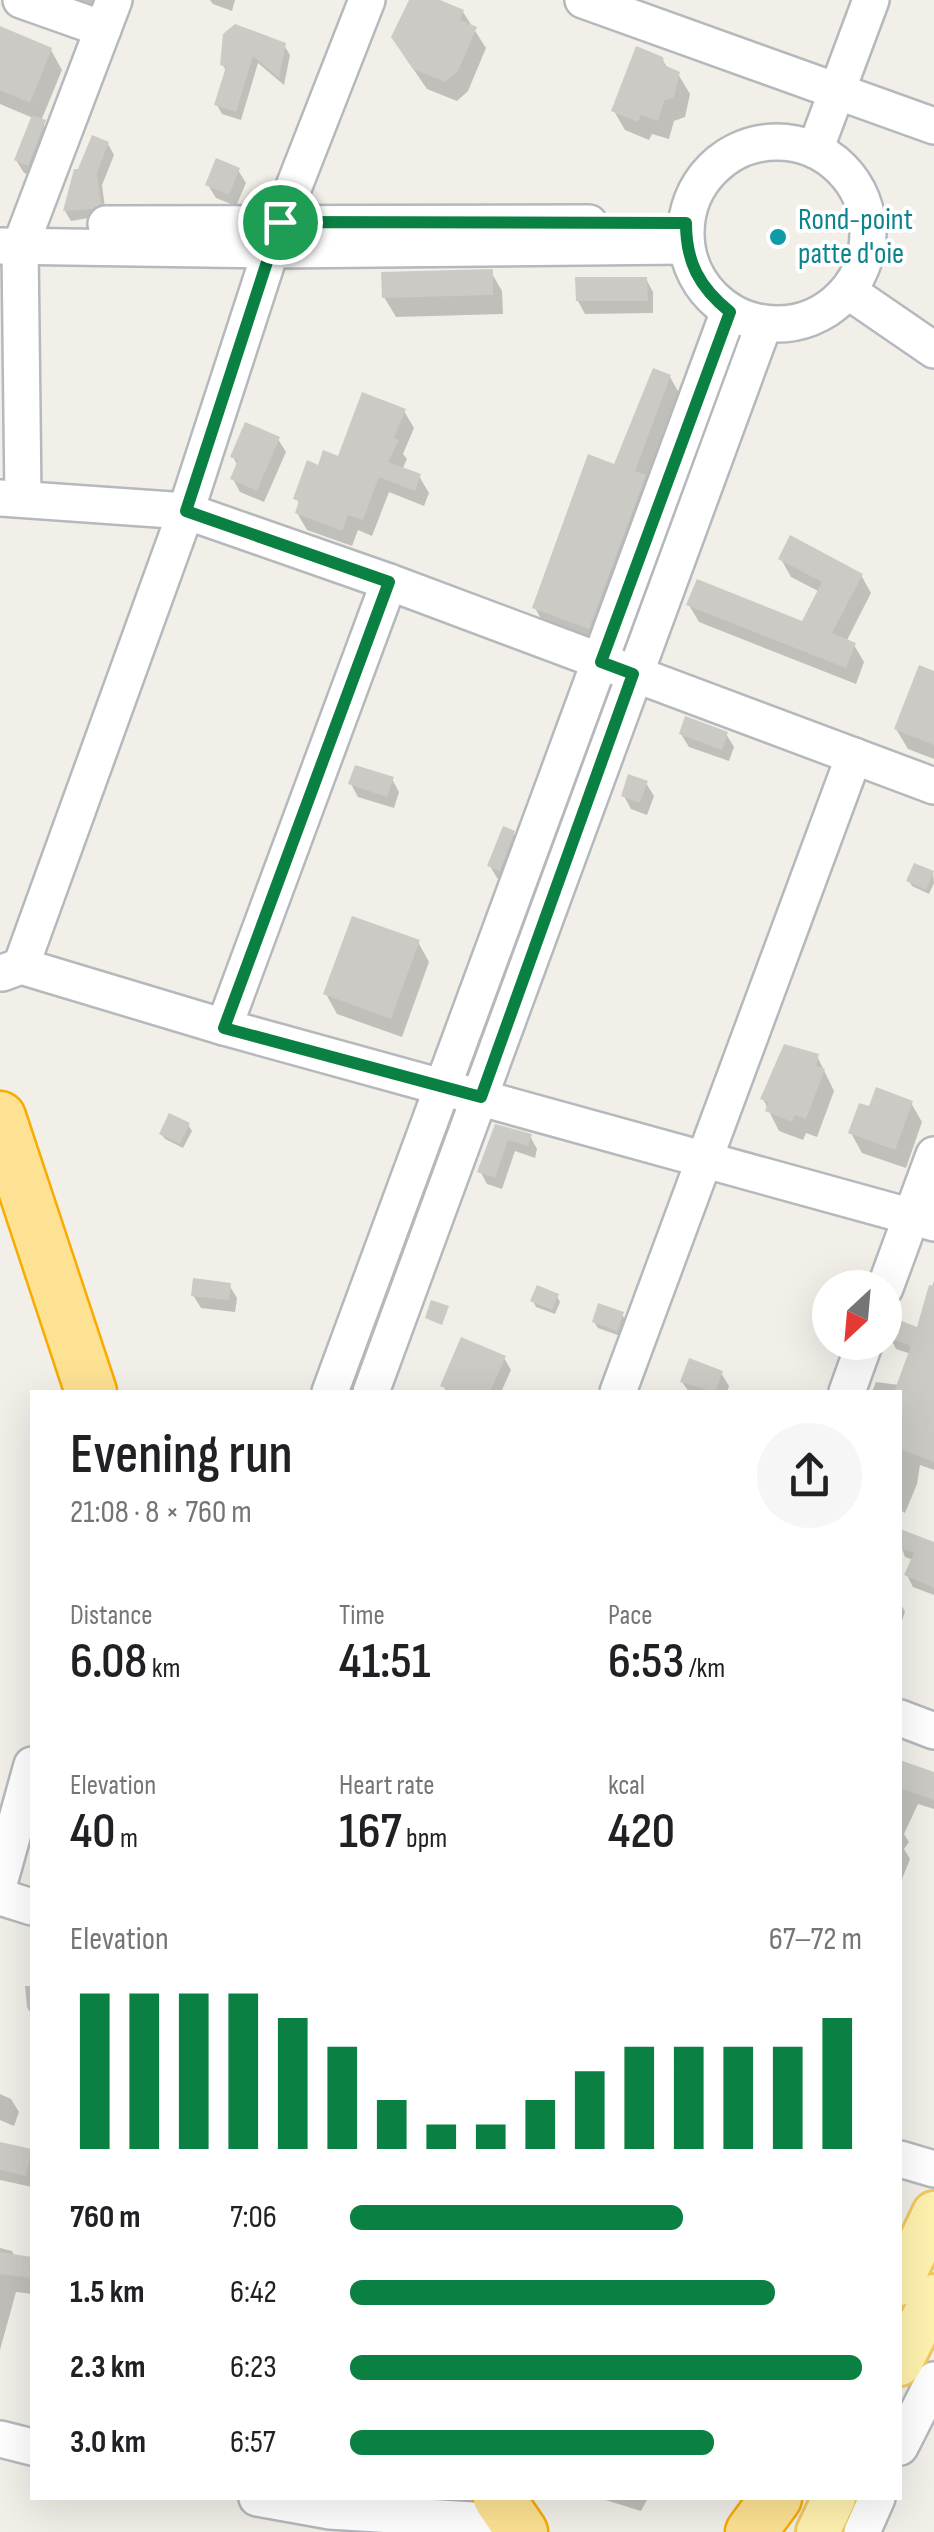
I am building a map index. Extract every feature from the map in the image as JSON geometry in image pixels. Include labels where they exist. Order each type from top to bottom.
[{"type":"highway","points":[[0,1116],[91,1390]]},
{"type":"highway","points":[[750,2532],[774,2500]]},
{"type":"main road","points":[[902,2280],[934,2213]]},
{"type":"main road","points":[[902,2360],[934,2296]]},
{"type":"main road","points":[[782,2532],[798,2500]]},
{"type":"main road","points":[[818,2532],[866,2516]]},
{"type":"street","points":[[21,0],[108,15],[12,236],[12,498],[186,511],[389,582],[934,786]]},
{"type":"street","points":[[367,0],[276,236],[186,511],[11,970],[923,1220]]},
{"type":"street","points":[[583,0],[934,126]]},
{"type":"street","points":[[827,86],[846,0]]},
{"type":"street","points":[[804,147],[827,86],[871,0]]},
{"type":"street","points":[[763,143],[804,147],[839,166],[857,189],[867,216],[868,246],[854,282],[830,308],[810,319],[764,324],[730,312],[700,284],[686,235],[694,195],[710,170],[734,152],[763,143]]},
{"type":"street","points":[[12,236],[686,235]]},
{"type":"street","points":[[854,282],[934,324]]},
{"type":"street","points":[[854,282],[934,350]]},
{"type":"street","points":[[371,1390],[481,1097],[730,312]]},
{"type":"street","points":[[331,1390],[443,1087],[764,324]]},
{"type":"street","points":[[224,1028],[389,582]]},
{"type":"street","points":[[619,1390],[854,756]]},
{"type":"street","points":[[895,1270],[923,1220],[934,1155]]},
{"type":"street","points":[[847,1390],[858,1360]]},
{"type":"street","points":[[902,1719],[934,1731]]},
{"type":"street","points":[[0,1880],[30,1772]]},
{"type":"street","points":[[0,1897],[30,1906]]},
{"type":"street","points":[[902,2159],[934,2168]]},
{"type":"street","points":[[902,2444],[934,2380]]},
{"type":"street","points":[[0,2439],[30,2446]]},
{"type":"street","points":[[269,2500],[330,2510],[496,2516]]},
{"type":"building","points":[[409,0],[440,0],[464,10],[460,20],[477,27],[458,71],[445,82],[413,69],[391,37]]},
{"type":"building","points":[[235,24],[286,43],[279,78],[253,56],[236,112],[214,105],[226,67],[220,65],[223,34]]},
{"type":"building","points":[[0,26],[52,48],[30,103],[0,90]]},
{"type":"building","points":[[636,46],[663,57],[664,65],[680,72],[674,97],[664,101],[658,121],[641,115],[638,122],[611,111]]},
{"type":"building","points":[[32,115],[46,120],[28,166],[14,160]]},
{"type":"building","points":[[92,135],[109,142],[97,173],[101,204],[92,209],[63,211],[74,169],[78,169]]},
{"type":"building","points":[[216,158],[240,168],[229,195],[205,185]]},
{"type":"building","points":[[493,269],[493,295],[382,298],[381,272]]},
{"type":"building","points":[[575,277],[647,277],[648,301],[576,301]]},
{"type":"building","points":[[653,368],[671,375],[635,471],[646,475],[589,629],[532,608],[588,454],[614,464]]},
{"type":"building","points":[[362,392],[406,409],[394,438],[399,440],[388,462],[421,474],[415,491],[379,477],[363,520],[348,515],[342,531],[295,513],[299,501],[293,499],[307,460],[318,465],[323,450],[338,456]]},
{"type":"building","points":[[245,422],[280,437],[257,491],[230,479],[238,460],[230,457]]},
{"type":"building","points":[[790,535],[863,574],[832,633],[856,643],[846,668],[686,605],[697,579],[802,621],[822,582],[778,559]]},
{"type":"building","points":[[919,665],[934,671],[934,745],[894,729]]},
{"type":"building","points":[[685,716],[728,732],[722,750],[679,734]]},
{"type":"building","points":[[355,765],[394,777],[387,797],[348,784]]},
{"type":"building","points":[[628,774],[648,781],[640,803],[621,796]]},
{"type":"building","points":[[503,826],[515,831],[500,871],[487,866]]},
{"type":"building","points":[[914,863],[934,871],[926,890],[906,881]]},
{"type":"building","points":[[352,916],[420,940],[391,1019],[323,994]]},
{"type":"building","points":[[784,1044],[819,1054],[816,1066],[825,1069],[806,1119],[795,1115],[792,1122],[765,1111],[768,1102],[760,1099]]},
{"type":"building","points":[[876,1087],[913,1101],[895,1150],[848,1133],[859,1103],[869,1106]]},
{"type":"building","points":[[169,1113],[190,1123],[180,1144],[159,1134]]},
{"type":"building","points":[[495,1124],[532,1134],[528,1146],[508,1140],[495,1178],[477,1172]]},
{"type":"building","points":[[193,1278],[231,1283],[229,1300],[191,1296]]},
{"type":"building","points":[[537,1285],[559,1294],[552,1310],[530,1301]]},
{"type":"building","points":[[929,1285],[934,1286],[934,1462],[902,1450],[902,1390],[895,1390],[911,1346],[902,1343],[902,1321],[917,1327]]},
{"type":"building","points":[[431,1300],[449,1306],[442,1325],[425,1318]]},
{"type":"building","points":[[598,1303],[624,1312],[617,1331],[592,1322]]},
{"type":"building","points":[[461,1337],[506,1356],[491,1390],[451,1390],[440,1386]]},
{"type":"building","points":[[689,1358],[723,1371],[716,1390],[680,1382]]},
{"type":"building","points":[[902,1530],[934,1542],[934,1588],[904,1575],[914,1553],[902,1549]]},
{"type":"building","points":[[902,1761],[934,1772],[934,1800],[902,1789]]},
{"type":"building","points":[[0,2142],[30,2149],[26,2176],[0,2170]]},
{"type":"building","points":[[0,2252],[30,2257],[30,2278],[0,2274]]},
{"type":"place","name":"Rond-point patte d'oie","points":[[778,237]]},
{"type":"route","points":[[280,222],[686,223],[691,266],[700,284],[730,312],[601,662],[633,674],[481,1097],[224,1028],[389,582],[186,511],[280,222]]}]
